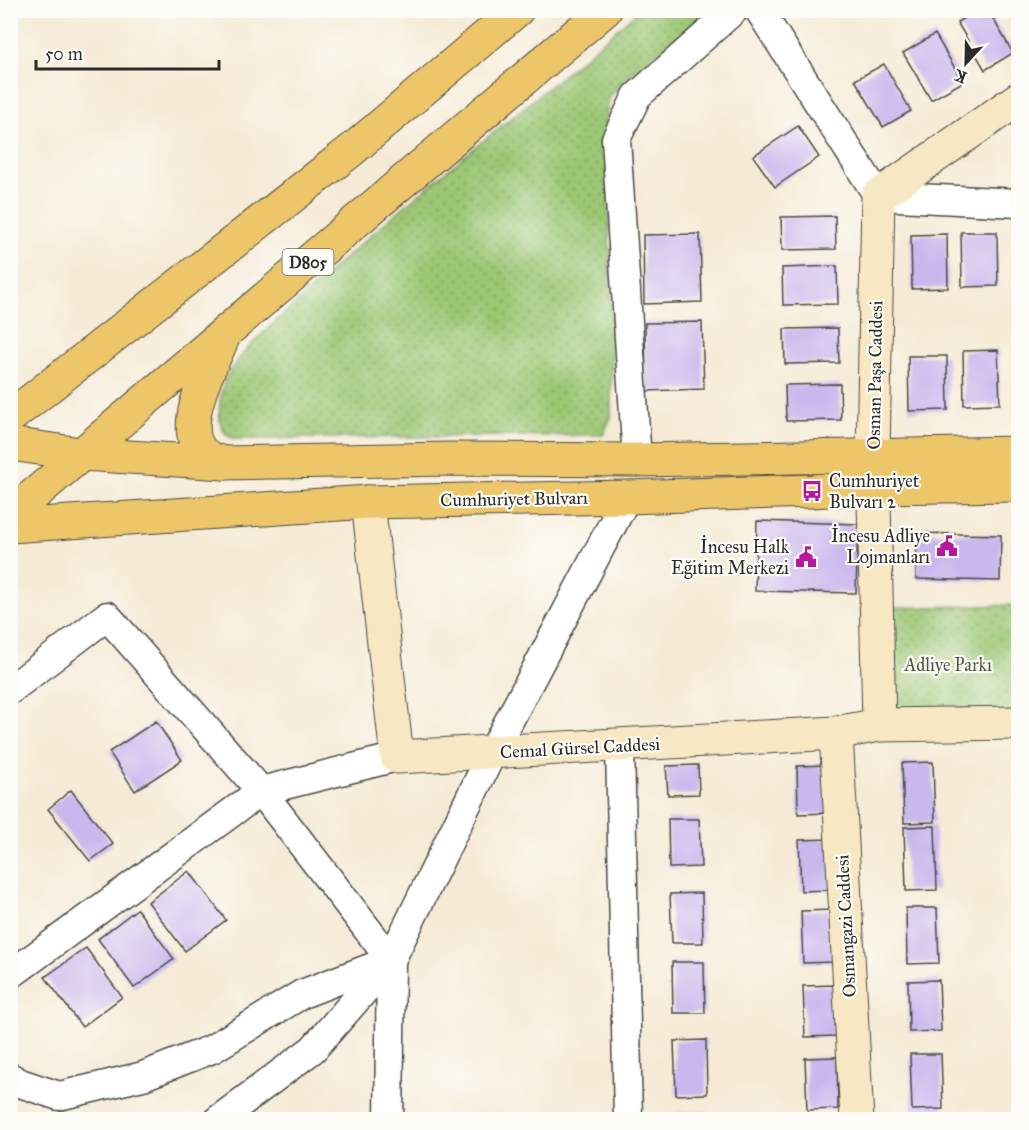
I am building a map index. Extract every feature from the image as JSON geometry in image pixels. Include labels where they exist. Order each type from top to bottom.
[{"type":"main road","points":[[10,417],[353,149],[517,10]]},
{"type":"main road","name":"D805","points":[[10,515],[606,10]]},
{"type":"main road","points":[[878,196],[1018,99]]},
{"type":"main road","name":"Osman Paşa Caddesi","points":[[878,196],[873,455],[879,725]]},
{"type":"main road","points":[[225,333],[195,405],[193,436],[204,455],[225,464]]},
{"type":"main road","points":[[10,444],[81,454],[225,464],[450,459],[637,460],[1018,453]]},
{"type":"main road","name":"Cumhuriyet Bulvarı","points":[[10,526],[368,502],[627,497],[1018,484]]},
{"type":"main road","points":[[368,502],[397,757]]},
{"type":"main road","name":"Cemal Gürsel Caddesi","points":[[397,757],[836,733],[879,725],[1018,723]]},
{"type":"main road","name":"Osmangazi Caddesi","points":[[836,733],[857,1119]]},
{"type":"street","points":[[637,460],[616,139],[637,96],[734,10]]},
{"type":"street","points":[[759,10],[878,196],[1018,203]]},
{"type":"street","points":[[235,1115],[313,1049],[391,960],[492,753],[627,497]]},
{"type":"street","points":[[10,690],[107,616],[261,791],[391,960],[389,1119]]},
{"type":"street","points":[[620,746],[628,1119]]},
{"type":"street","points":[[10,975],[261,791],[397,757]]},
{"type":"street","points":[[10,1077],[20,1083],[59,1096],[143,1076],[212,1048],[302,994],[391,960]]},
{"type":"green space","points":[[638,11],[707,11],[625,80],[610,96],[606,120],[612,335],[611,417],[603,435],[237,439],[228,436],[221,424],[222,389],[235,364],[254,342],[349,254]]},
{"type":"green space","name":"Adliye Parkı","points":[[1018,605],[1018,723],[879,725],[877,608]]},
{"type":"building","points":[[978,10],[988,10],[1013,53],[985,70],[957,22]]},
{"type":"building","points":[[935,34],[963,82],[931,100],[903,53]]},
{"type":"building","points":[[884,64],[911,111],[883,127],[855,80]]},
{"type":"building","points":[[798,126],[819,157],[775,187],[753,156]]},
{"type":"building","points":[[835,216],[836,249],[782,250],[781,217]]},
{"type":"building","points":[[961,232],[997,232],[998,286],[962,287]]},
{"type":"building","points":[[700,234],[702,302],[644,304],[643,235]]},
{"type":"building","points":[[947,234],[948,288],[912,289],[911,235]]},
{"type":"building","points":[[837,266],[838,304],[783,305],[782,268]]},
{"type":"building","points":[[702,322],[704,389],[646,391],[645,323]]},
{"type":"building","points":[[838,328],[839,363],[785,364],[784,329]]},
{"type":"building","points":[[998,350],[1000,404],[964,405],[963,351]]},
{"type":"building","points":[[908,356],[947,356],[948,410],[909,411]]},
{"type":"building","points":[[840,384],[841,420],[786,421],[785,385]]},
{"type":"building","name":"İncesu Halk Eğitim Merkezi","points":[[757,521],[858,524],[856,593],[755,591]]},
{"type":"building","points":[[917,533],[1001,535],[1000,581],[916,579]]},
{"type":"building","points":[[156,721],[182,760],[135,791],[109,752]]},
{"type":"building","points":[[933,762],[935,822],[904,823],[902,763]]},
{"type":"building","points":[[698,765],[699,794],[668,795],[666,766]]},
{"type":"building","points":[[829,765],[830,813],[798,814],[797,766]]},
{"type":"building","points":[[71,790],[113,844],[90,861],[48,809]]},
{"type":"building","points":[[668,819],[699,819],[701,867],[669,868]]},
{"type":"building","points":[[935,826],[937,890],[906,891],[904,827]]},
{"type":"building","points":[[831,839],[832,890],[801,891],[799,840]]},
{"type":"building","points":[[189,871],[226,920],[185,951],[148,902]]},
{"type":"building","points":[[702,893],[703,943],[672,943],[670,894]]},
{"type":"building","points":[[906,908],[937,908],[939,963],[907,964]]},
{"type":"building","points":[[137,909],[174,959],[134,988],[98,939]]},
{"type":"building","points":[[833,910],[834,962],[803,963],[801,911]]},
{"type":"building","points":[[86,948],[122,997],[82,1027],[45,977]]},
{"type":"building","points":[[672,962],[704,962],[705,1013],[673,1013]]},
{"type":"building","points":[[939,980],[941,1031],[909,1032],[908,981]]},
{"type":"building","points":[[835,985],[836,1036],[805,1037],[803,986]]},
{"type":"building","points":[[706,1040],[707,1094],[676,1095],[674,1041]]},
{"type":"building","points":[[910,1054],[941,1054],[943,1109],[912,1110]]},
{"type":"building","points":[[837,1057],[838,1109],[807,1110],[805,1058]]},
{"type":"building","points":[[708,1112],[708,1120],[677,1120],[676,1113]]},
{"type":"place","name":"Cumhuriyet Bulvarı 2","points":[[812,491]]},
{"type":"place","name":"İncesu Adliye Lojmanları","points":[[947,546]]},
{"type":"place","name":"İncesu Halk Eğitim Merkezi","points":[[806,557]]}]
